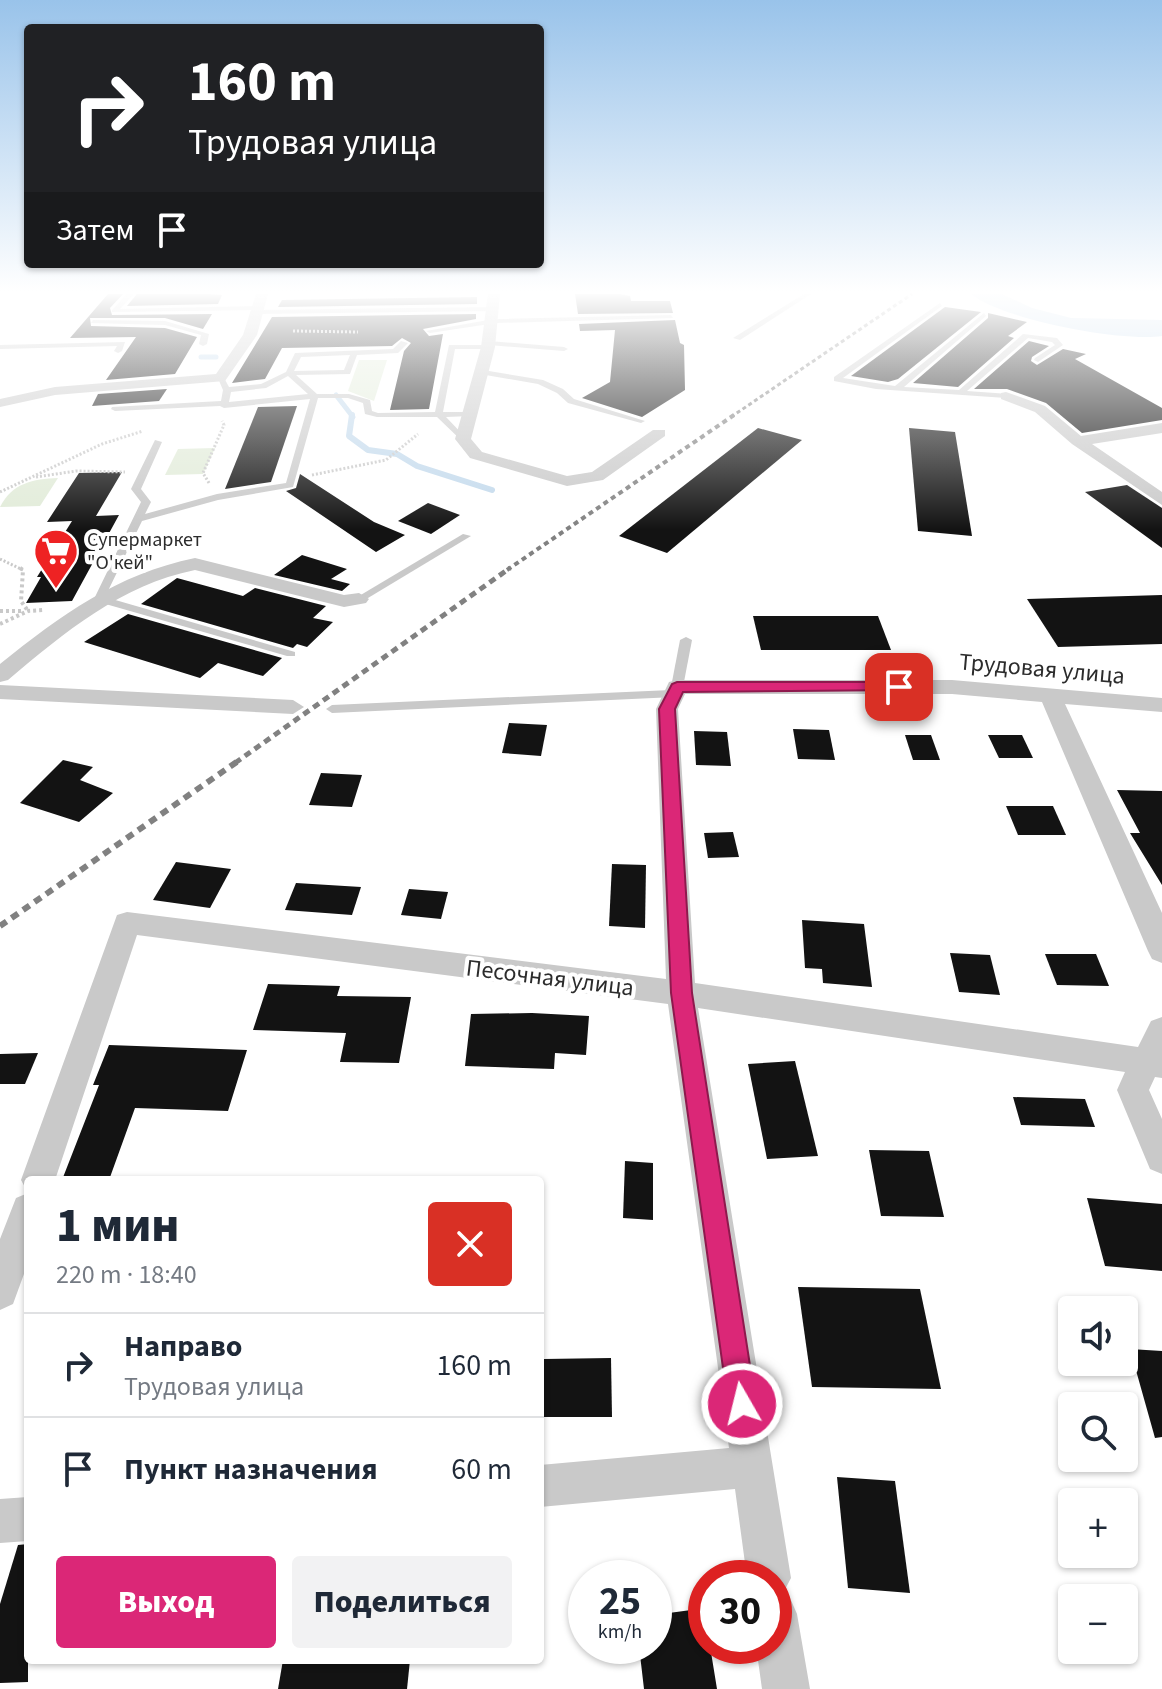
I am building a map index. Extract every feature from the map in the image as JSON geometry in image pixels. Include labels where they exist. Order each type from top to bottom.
[{"type":"street","points":[[0,403],[55,391],[224,384],[230,373]]},
{"type":"street","points":[[483,373],[463,439],[476,455],[567,481],[597,476],[659,433]]},
{"type":"street","points":[[1006,396],[1040,409],[1078,441],[1162,500]]},
{"type":"street","points":[[1078,441],[1162,428]]},
{"type":"street","points":[[0,675],[99,599],[173,567],[195,564],[344,601],[359,599]]},
{"type":"street","name":"Трудовая улица","points":[[674,690],[952,687],[1162,705]]},
{"type":"street","points":[[674,690],[667,709],[681,993],[766,1560]]},
{"type":"street","points":[[0,692],[293,707]]},
{"type":"street","points":[[1049,693],[1150,917],[1162,951]]},
{"type":"street","name":"Песочная улица","points":[[39,1176],[127,923],[681,993],[1155,1062]]},
{"type":"street","points":[[1162,1030],[1155,1062],[1133,1090],[1162,1158]]},
{"type":"street","points":[[0,1291],[24,1222]]},
{"type":"street","points":[[544,1486],[751,1467]]},
{"type":"street","points":[[0,1521],[24,1519]]},
{"type":"street","points":[[782,1664],[786,1689]]},
{"type":"lane","points":[[289,373],[315,396]]},
{"type":"lane","points":[[225,404],[224,384],[263,386],[289,373],[299,373]]},
{"type":"lane","points":[[439,414],[447,373]]},
{"type":"lane","points":[[488,373],[540,382],[560,391],[571,401],[641,421]]},
{"type":"lane","points":[[846,373],[837,379],[942,394],[962,391],[1006,396]]},
{"type":"lane","points":[[896,389],[915,373]]},
{"type":"lane","points":[[962,391],[983,373]]},
{"type":"lane","points":[[138,519],[217,497],[290,485],[315,396]]},
{"type":"lane","points":[[115,409],[349,396],[367,402],[368,412],[377,415],[470,414]]},
{"type":"lane","points":[[439,414],[463,439]]},
{"type":"lane","points":[[158,442],[136,489],[146,502],[99,599],[291,654]]},
{"type":"lane","points":[[359,599],[466,536]]},
{"type":"lane","points":[[332,709],[674,690],[686,640]]},
{"type":"path","points":[[217,497],[203,473],[224,425],[214,410],[225,404]]},
{"type":"path","points":[[295,475],[322,475],[386,460],[397,454],[416,435],[450,424]]},
{"type":"path","points":[[0,492],[102,444],[154,428]]},
{"type":"path","points":[[31,477],[121,470],[127,473],[125,476],[142,476]]},
{"type":"path","points":[[0,559],[23,570],[21,601],[28,611],[0,611]]},
{"type":"green space","points":[[354,373],[383,373],[374,401],[348,391]]},
{"type":"green space","points":[[215,448],[203,474],[165,475],[178,449]]},
{"type":"green space","points":[[58,478],[40,506],[0,507],[11,492],[24,484]]},
{"type":"building","points":[[111,373],[176,373],[175,374],[106,380]]},
{"type":"building","points":[[238,373],[268,373],[265,379],[232,383]]},
{"type":"building","points":[[399,373],[436,373],[429,409],[390,410]]},
{"type":"building","points":[[611,373],[685,373],[685,390],[642,417],[582,398],[610,382]]},
{"type":"building","points":[[855,373],[906,373],[888,382],[851,376]]},
{"type":"building","points":[[925,373],[974,373],[958,387],[913,383]]},
{"type":"building","points":[[993,373],[1100,373],[1162,408],[1162,420],[1082,433],[1046,403],[1007,389],[974,389]]},
{"type":"building","points":[[167,389],[159,401],[92,406],[98,394]]},
{"type":"building","points":[[297,406],[271,482],[225,489],[258,407]]},
{"type":"building","points":[[758,428],[802,440],[667,553],[619,536]]},
{"type":"building","points":[[909,428],[955,432],[972,536],[918,531]]},
{"type":"building","points":[[122,472],[96,516],[119,515],[72,601],[26,603],[41,577],[37,577],[72,521],[47,522],[79,473]]},
{"type":"building","points":[[300,474],[374,522],[405,535],[376,552],[286,491],[296,488]]},
{"type":"building","points":[[1127,485],[1162,508],[1162,548],[1085,492]]},
{"type":"building","points":[[428,503],[460,515],[431,534],[398,521]]},
{"type":"building","points":[[302,555],[347,569],[331,579],[350,584],[342,591],[274,575]]},
{"type":"building","points":[[177,578],[243,596],[255,588],[326,606],[313,618],[333,622],[307,647],[297,644],[293,648],[141,604]]},
{"type":"building","points":[[1162,595],[1162,644],[1058,647],[1027,599]]},
{"type":"building","points":[[128,614],[282,658],[263,676],[218,663],[200,678],[84,642]]},
{"type":"building","points":[[753,616],[878,616],[891,650],[761,650]]},
{"type":"building","points":[[509,723],[547,725],[541,756],[502,753]]},
{"type":"building","points":[[793,729],[829,730],[835,760],[798,759]]},
{"type":"building","points":[[694,731],[727,732],[731,766],[696,765]]},
{"type":"building","points":[[905,735],[931,735],[940,760],[913,760]]},
{"type":"building","points":[[988,735],[1022,735],[1033,758],[999,758]]},
{"type":"building","points":[[63,760],[93,767],[80,780],[113,793],[79,822],[20,803]]},
{"type":"building","points":[[321,773],[362,775],[352,807],[309,805]]},
{"type":"building","points":[[1117,790],[1162,791],[1162,885],[1130,833],[1140,833]]},
{"type":"building","points":[[1006,806],[1053,806],[1066,835],[1018,835]]},
{"type":"building","points":[[733,832],[739,857],[708,858],[704,833]]},
{"type":"building","points":[[176,862],[231,869],[210,908],[153,900]]},
{"type":"building","points":[[612,864],[646,865],[645,928],[609,926]]},
{"type":"building","points":[[296,883],[361,887],[352,915],[285,910]]},
{"type":"building","points":[[409,889],[448,892],[441,919],[401,915]]},
{"type":"building","points":[[802,920],[864,924],[872,987],[823,983],[822,969],[805,968]]},
{"type":"building","points":[[950,953],[990,955],[1000,995],[959,992]]},
{"type":"building","points":[[1045,954],[1096,954],[1109,986],[1057,985]]},
{"type":"building","points":[[268,984],[340,986],[337,996],[411,997],[399,1063],[340,1062],[346,1033],[253,1030]]},
{"type":"building","points":[[471,1014],[589,1016],[586,1055],[555,1053],[554,1069],[465,1066]]},
{"type":"building","points":[[109,1045],[247,1050],[228,1111],[135,1108],[110,1176],[64,1176],[99,1085],[93,1085]]},
{"type":"building","points":[[38,1053],[25,1084],[0,1084],[0,1054]]},
{"type":"building","points":[[795,1061],[818,1156],[767,1159],[748,1064]]},
{"type":"building","points":[[1013,1097],[1085,1099],[1095,1127],[1021,1125]]},
{"type":"building","points":[[869,1150],[929,1151],[944,1217],[881,1216]]},
{"type":"building","points":[[625,1161],[653,1163],[653,1220],[623,1218]]},
{"type":"building","points":[[1087,1198],[1162,1204],[1162,1271],[1105,1266]]},
{"type":"building","points":[[798,1287],[920,1289],[941,1389],[812,1387]]},
{"type":"building","points":[[1138,1350],[1162,1351],[1162,1437],[1155,1438],[1138,1376]]},
{"type":"building","points":[[611,1358],[612,1417],[544,1417],[544,1359]]},
{"type":"building","points":[[837,1477],[895,1481],[910,1593],[848,1588]]},
{"type":"building","points":[[24,1544],[24,1664],[28,1664],[28,1682],[0,1683],[0,1604],[18,1545]]},
{"type":"building","points":[[688,1610],[688,1664],[713,1664],[717,1689],[644,1689],[641,1664],[672,1664],[672,1613]]},
{"type":"building","points":[[282,1664],[410,1664],[407,1689],[278,1689]]},
{"type":"waterway","points":[[336,395],[352,416]]},
{"type":"waterway","points":[[352,416],[349,436],[368,450],[397,454],[417,466],[492,490]]},
{"type":"railway","points":[[731,417],[796,373]]},
{"type":"railway","points":[[507,570],[734,415]]},
{"type":"railway","points":[[235,763],[510,568]]},
{"type":"railway","points":[[0,926],[238,761]]},
{"type":"place","name":"Супермаркет \"О'кей\"","points":[[56,590]]},
{"type":"route","points":[[742,1404],[681,993],[667,709],[671,694],[677,687],[899,687]]}]
